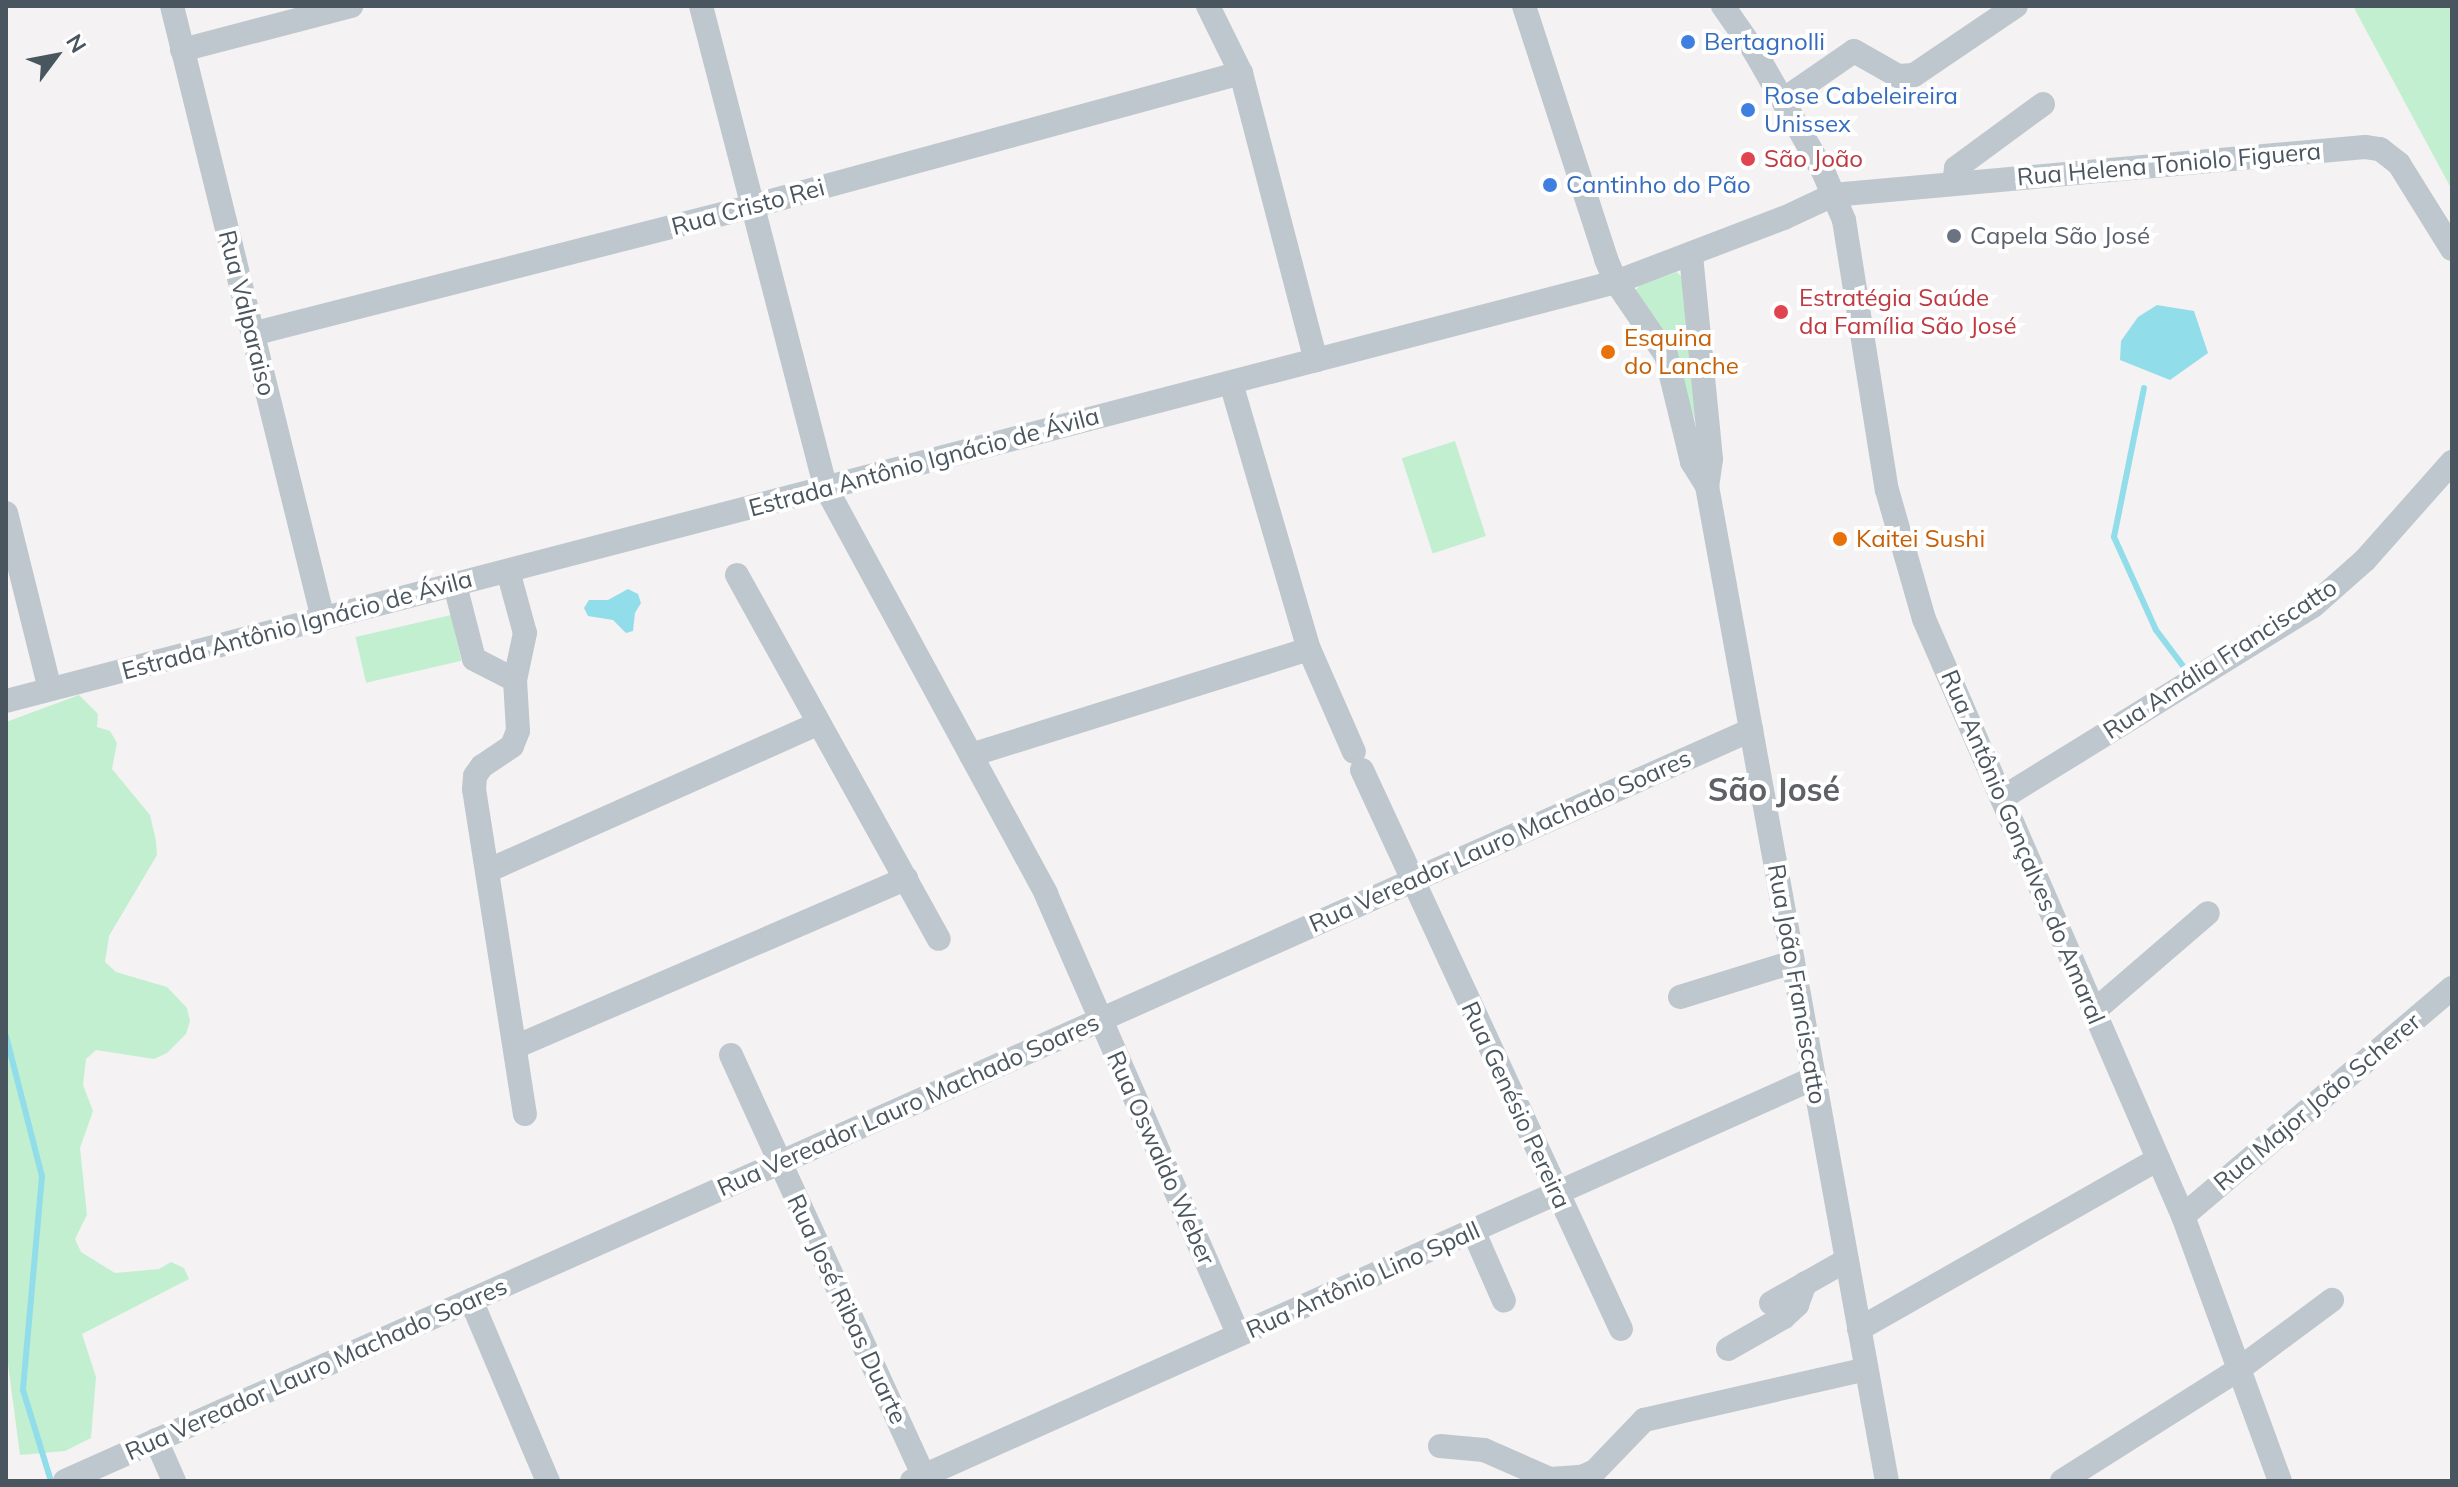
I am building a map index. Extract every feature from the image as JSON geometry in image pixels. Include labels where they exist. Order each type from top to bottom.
[{"type":"street","name":"Rua Valparaiso","points":[[172,6],[323,619]]},
{"type":"street","points":[[182,50],[351,6]]},
{"type":"street","name":"Rua Oswaldo Weber","points":[[701,6],[826,488],[1046,894],[1239,1335]]},
{"type":"street","points":[[1208,6],[1241,73],[1316,360]]},
{"type":"street","name":"Rua João Franciscatto","points":[[1524,6],[1616,282],[1666,355],[1692,462],[1707,486]]},
{"type":"street","name":"Rua Antônio Gonçalves do Amaral","points":[[1723,6],[1783,100],[1844,220],[1887,490],[1924,619],[2183,1216],[2280,1481]]},
{"type":"street","points":[[1783,100],[1854,51],[1898,76],[1914,75],[2016,6]]},
{"type":"street","name":"Rua Cristo Rei","points":[[252,334],[753,206],[1241,73]]},
{"type":"street","points":[[1954,183],[1956,168],[2043,104]]},
{"type":"street","name":"Rua Helena Toniolo Figuera","points":[[1833,195],[2365,147],[2380,149],[2399,164],[2452,249]]},
{"type":"street","name":"Estrada Antônio Ignácio de Ávila","points":[[6,701],[1616,282],[1691,255],[1833,195]]},
{"type":"street","name":"Rua João Franciscatto","points":[[1691,255],[1711,459],[1707,486],[1887,1481]]},
{"type":"street","name":"Rua Genésio Pereira","points":[[1231,383],[1309,649],[1411,881],[1621,1329]]},
{"type":"street","name":"Rua Amália Franciscatto","points":[[2002,798],[2313,606],[2365,560],[2452,462]]},
{"type":"street","points":[[6,513],[50,689]]},
{"type":"street","points":[[508,571],[525,633],[515,680],[518,731],[512,746],[482,766],[475,776],[525,1114]]},
{"type":"street","points":[[737,575],[939,939]]},
{"type":"street","points":[[455,585],[474,659],[515,680]]},
{"type":"street","points":[[971,755],[1309,649]]},
{"type":"street","points":[[487,871],[819,723]]},
{"type":"street","name":"Rua Vereador Lauro Machado Soares","points":[[65,1481],[1751,730]]},
{"type":"street","points":[[515,1047],[906,879]]},
{"type":"street","points":[[2094,1011],[2208,913]]},
{"type":"street","points":[[1680,997],[1793,962]]},
{"type":"street","name":"Rua Major João Scherer","points":[[2183,1216],[2452,988]]},
{"type":"street","name":"Rua José Ribas Duarte","points":[[731,1055],[918,1478]]},
{"type":"street","name":"Rua Antônio Lino Spall","points":[[918,1478],[1814,1078]]},
{"type":"street","points":[[1859,1329],[2158,1159]]},
{"type":"street","points":[[1473,1230],[1504,1301]]},
{"type":"street","points":[[1771,1303],[1847,1260]]},
{"type":"street","points":[[1728,1349],[1784,1317],[1797,1305],[1805,1283]]},
{"type":"street","points":[[471,1300],[548,1481]]},
{"type":"street","points":[[2062,1481],[2239,1369],[2332,1300]]},
{"type":"street","points":[[1440,1446],[1484,1450],[1550,1479],[1582,1477],[1595,1471],[1644,1420],[1866,1369]]},
{"type":"street","points":[[156,1440],[174,1481]]},
{"type":"green space","points":[[2353,6],[2452,6],[2452,190]]},
{"type":"green space","points":[[1677,272],[1683,278],[1700,437],[1673,348],[1634,292],[1640,285]]},
{"type":"green space","points":[[1455,441],[1486,536],[1433,553],[1402,458]]},
{"type":"green space","points":[[451,615],[462,661],[366,683],[356,637]]},
{"type":"green space","points":[[79,695],[98,714],[97,727],[110,731],[117,743],[112,769],[150,815],[156,841],[157,855],[109,936],[105,962],[116,972],[167,987],[187,1008],[190,1021],[186,1034],[167,1053],[154,1059],[96,1050],[86,1059],[83,1085],[93,1111],[80,1148],[87,1215],[75,1239],[81,1252],[115,1273],[159,1269],[171,1262],[184,1268],[189,1279],[82,1334],[96,1377],[91,1438],[65,1451],[20,1455],[6,1349],[6,722]]},
{"type":"water","points":[[2157,305],[2194,311],[2208,353],[2170,380],[2120,360],[2121,341],[2138,317]]},
{"type":"water","points":[[628,589],[638,594],[641,603],[635,613],[633,631],[626,633],[613,620],[588,616],[584,608],[589,600],[608,600]]},
{"type":"waterway","points":[[2144,388],[2114,537],[2156,630],[2183,666]]},
{"type":"waterway","points":[[6,1036],[42,1176],[23,1390],[51,1481]]},
{"type":"place","name":"Bertagnolli","points":[[1688,42]]},
{"type":"place","name":"Rose Cabeleireira Unissex","points":[[1748,110]]},
{"type":"place","name":"São João","points":[[1748,159]]},
{"type":"place","name":"Cantinho do Pão","points":[[1550,185]]},
{"type":"place","name":"Capela São José","points":[[1954,236]]},
{"type":"place","name":"Estratégia Saúde da Família São José","points":[[1781,312]]},
{"type":"place","name":"Esquina do Lanche","points":[[1608,352]]},
{"type":"place","name":"Kaitei Sushi","points":[[1840,539]]},
{"type":"district","name":"São José","points":[[1774,789]]}]
